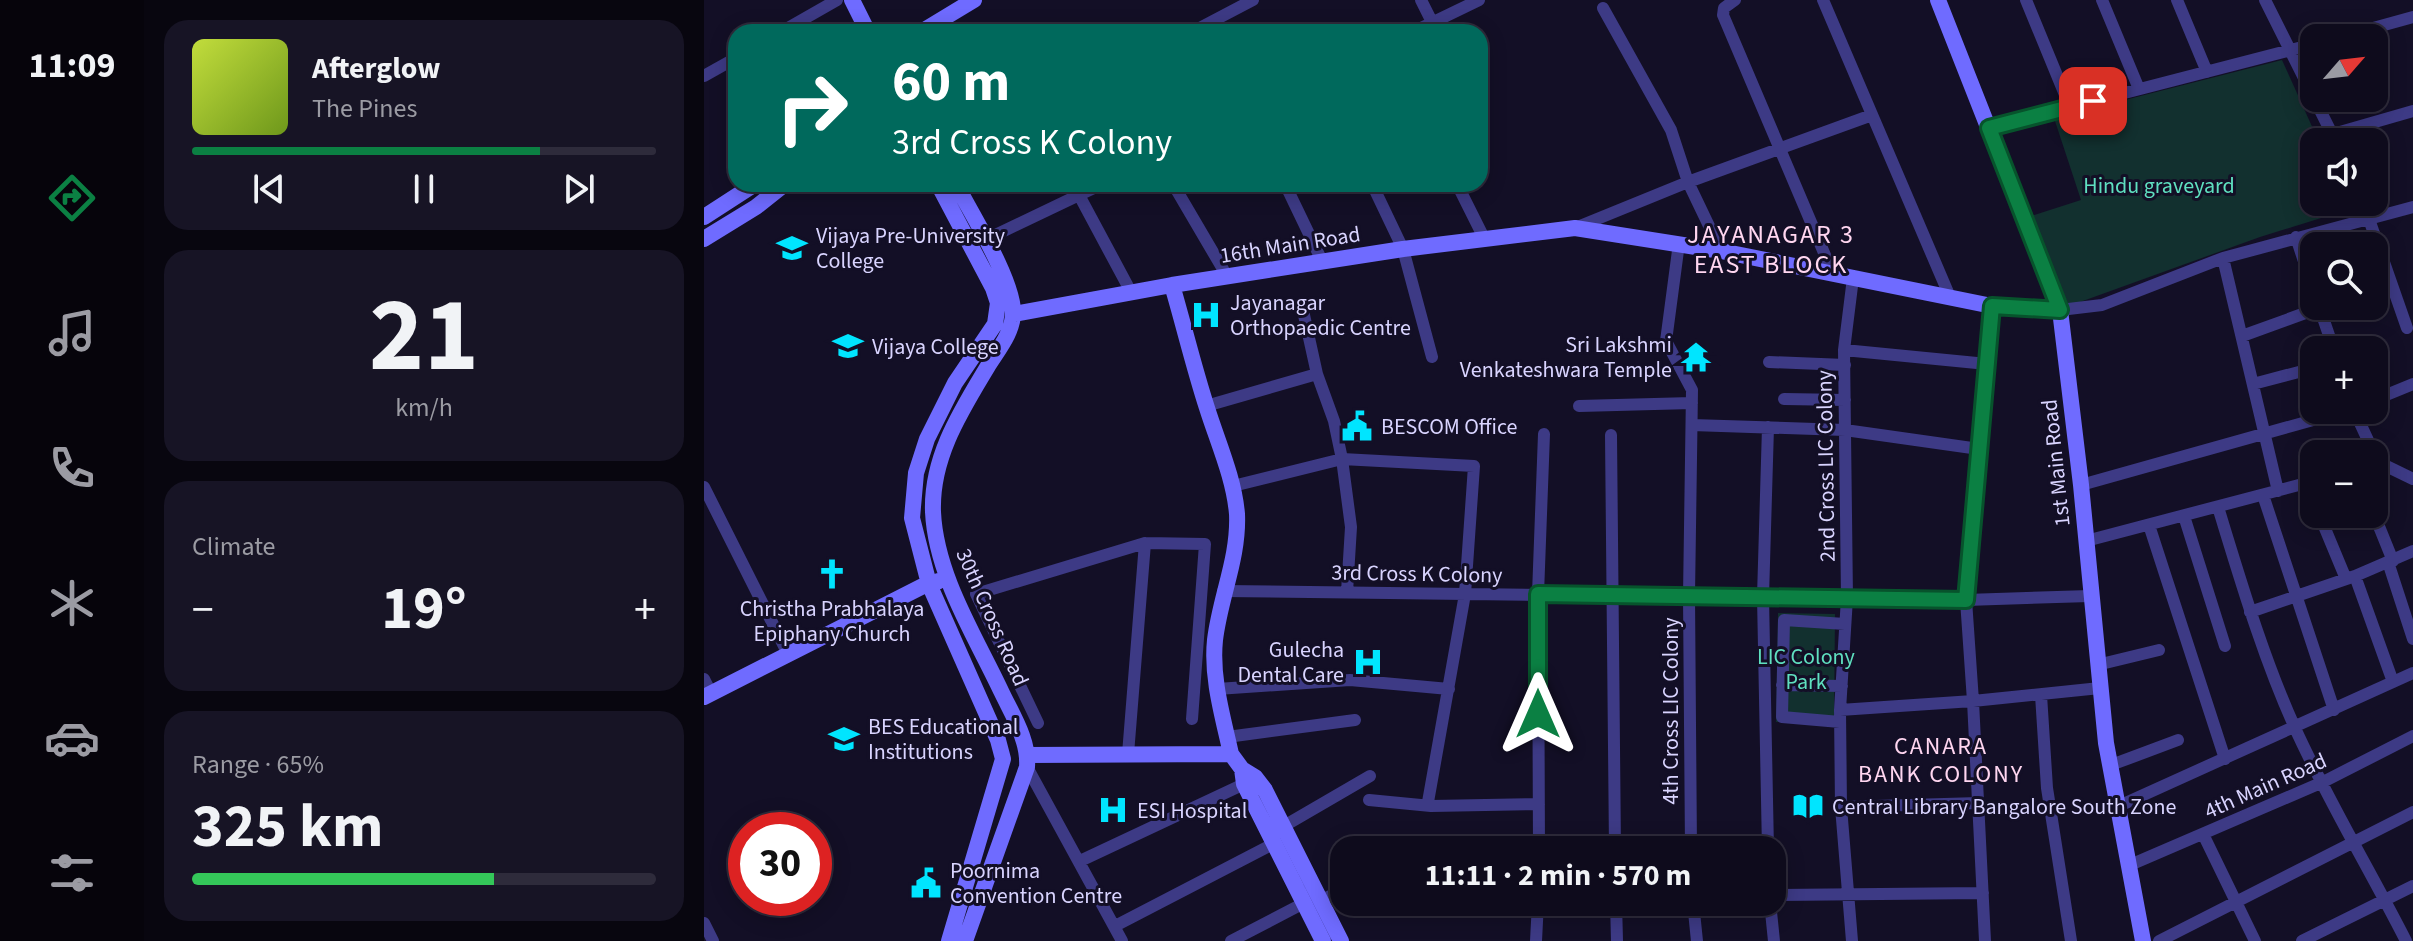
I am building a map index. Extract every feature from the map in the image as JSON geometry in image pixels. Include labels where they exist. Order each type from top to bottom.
[{"type":"street","points":[[795,24],[837,0]]},
{"type":"street","points":[[852,0],[864,24]]},
{"type":"street","points":[[934,24],[974,0]]},
{"type":"street","points":[[1210,24],[1253,0]]},
{"type":"street","points":[[1421,0],[1432,22]]},
{"type":"street","points":[[1428,24],[1479,0]]},
{"type":"street","points":[[1735,0],[1724,8],[1723,15],[1833,274]]},
{"type":"street","points":[[1823,0],[1950,297]]},
{"type":"street","name":"1st Main Road","points":[[1938,0],[2060,310],[2081,485],[2100,688],[2143,941]]},
{"type":"street","points":[[2026,0],[2070,107]]},
{"type":"street","points":[[2102,0],[2139,89]]},
{"type":"street","points":[[2177,0],[2207,72]]},
{"type":"street","points":[[2265,0],[2329,128]]},
{"type":"street","points":[[1603,8],[1671,130],[1688,182],[1721,251]]},
{"type":"street","points":[[2388,24],[2413,17]]},
{"type":"street","points":[[1989,128],[2300,48]]},
{"type":"street","points":[[704,76],[728,62]]},
{"type":"street","points":[[2363,128],[2413,111]]},
{"type":"street","name":"16th Main Road","points":[[1014,314],[1322,261],[1575,228],[1688,182],[1872,115]]},
{"type":"street","points":[[704,217],[743,192]]},
{"type":"street","points":[[704,239],[775,192]]},
{"type":"street","name":"30th Cross Road","points":[[942,192],[993,288],[998,314],[927,439],[916,473],[912,518],[929,584],[998,740],[1003,759],[949,941]]},
{"type":"street","points":[[960,192],[1005,281],[1014,314]]},
{"type":"street","points":[[985,240],[1085,192]]},
{"type":"street","points":[[1178,192],[1227,276]]},
{"type":"street","points":[[1289,192],[1322,261]]},
{"type":"street","points":[[1376,192],[1403,249],[1432,357]]},
{"type":"street","points":[[1461,192],[1485,240]]},
{"type":"street","points":[[1079,195],[1131,292]]},
{"type":"street","points":[[2060,310],[2102,305],[2223,258],[2413,207]]},
{"type":"street","points":[[2370,218],[2407,328]]},
{"type":"street","name":"16th Main Road","points":[[1575,228],[1679,243],[1992,306],[2060,310]]},
{"type":"street","points":[[2296,237],[2300,249]]},
{"type":"street","name":"4th Cross LIC Colony","points":[[1679,243],[1666,341],[1692,389],[1689,596],[1691,836]]},
{"type":"street","points":[[2223,258],[2278,491]]},
{"type":"street","name":"2nd Cross LIC Colony","points":[[1852,941],[1841,807],[1840,716],[1847,598],[1844,350],[1853,278]]},
{"type":"street","points":[[1172,285],[1206,406],[1233,486],[1237,514],[1236,543],[1223,591],[1215,642],[1217,689],[1231,754],[1273,844],[1341,941]]},
{"type":"street","points":[[1985,941],[1966,600],[1992,306]]},
{"type":"street","name":"30th Cross Road","points":[[1014,314],[1004,339],[952,429],[935,474],[933,505],[936,540],[948,578],[1016,722],[1027,761]]},
{"type":"street","points":[[2242,336],[2300,314]]},
{"type":"street","points":[[1304,315],[1317,374],[1334,421],[1342,459],[1351,527],[1347,592]]},
{"type":"street","points":[[1844,350],[1987,364]]},
{"type":"street","points":[[1769,362],[1845,365]]},
{"type":"street","points":[[2253,384],[2300,372]]},
{"type":"street","points":[[1206,406],[1317,374]]},
{"type":"street","points":[[2388,394],[2413,384]]},
{"type":"street","points":[[1784,399],[1845,400]]},
{"type":"street","points":[[1579,406],[1692,403]]},
{"type":"street","points":[[2081,485],[2303,424]]},
{"type":"street","points":[[1692,425],[1845,430],[1979,449]]},
{"type":"street","points":[[1768,427],[1763,597],[1768,836]]},
{"type":"street","points":[[1539,836],[1538,594],[1544,434]]},
{"type":"street","points":[[1611,435],[1615,836]]},
{"type":"street","points":[[1233,486],[1342,459],[1474,466],[1465,594],[1428,801],[1431,806]]},
{"type":"street","points":[[2388,468],[2413,479]]},
{"type":"street","points":[[2086,541],[2300,485]]},
{"type":"street","points":[[704,487],[788,654]]},
{"type":"street","points":[[2263,495],[2334,710]]},
{"type":"street","points":[[2218,507],[2250,612],[2295,728],[2406,941]]},
{"type":"street","points":[[2184,516],[2225,646]]},
{"type":"street","points":[[2149,525],[2225,759]]},
{"type":"street","points":[[2326,528],[2351,577],[2393,682]]},
{"type":"street","points":[[2379,528],[2413,639]]},
{"type":"street","points":[[1038,723],[976,594],[1145,543],[1205,544],[1192,719]]},
{"type":"street","points":[[1128,754],[1145,543]]},
{"type":"street","points":[[2250,612],[2351,577],[2413,551]]},
{"type":"street","points":[[706,690],[788,654],[929,584],[948,578]]},
{"type":"street","name":"3rd Cross K Colony","points":[[1223,591],[1966,600],[2090,596]]},
{"type":"street","points":[[1845,624],[1784,620],[1782,717],[1840,716],[2100,688]]},
{"type":"street","points":[[2097,665],[2159,650]]},
{"type":"street","points":[[1763,670],[1783,671]]},
{"type":"street","points":[[2119,806],[2413,673]]},
{"type":"street","points":[[1217,689],[1350,680],[1449,689]]},
{"type":"street","points":[[1782,685],[1842,686]]},
{"type":"street","points":[[2041,695],[2047,788],[2071,941]]},
{"type":"street","points":[[1227,737],[1355,720]]},
{"type":"street","name":"4th Main Road","points":[[2130,865],[2323,782],[2413,736]]},
{"type":"street","points":[[2111,765],[2178,740]]},
{"type":"street","points":[[1027,761],[1128,754],[1231,754]]},
{"type":"street","points":[[1027,761],[1122,941]]},
{"type":"street","points":[[965,941],[1027,761]]},
{"type":"street","points":[[1080,861],[1243,776],[1255,777],[1284,826],[1323,941]]},
{"type":"street","points":[[1284,826],[1370,776]]},
{"type":"street","points":[[1369,800],[1431,806],[1539,804]]},
{"type":"street","points":[[1841,807],[1979,803]]},
{"type":"street","points":[[2159,941],[2413,812]]},
{"type":"street","points":[[2203,834],[2255,941]]},
{"type":"street","points":[[1115,926],[1273,844]]},
{"type":"street","points":[[2302,941],[2413,886]]},
{"type":"street","points":[[1786,895],[1983,893]]},
{"type":"street","points":[[1231,941],[1330,895]]},
{"type":"street","points":[[1536,941],[1537,916]]},
{"type":"street","points":[[1616,916],[1617,941]]},
{"type":"street","points":[[1694,916],[1697,941]]},
{"type":"street","points":[[1771,916],[1774,941]]},
{"type":"street","points":[[704,923],[713,941]]},
{"type":"green space","name":"Hindu graveyard","points":[[2282,60],[2300,100],[2300,112],[2305,112],[2313,128],[2300,128],[2300,216],[2328,216],[2069,306],[2031,216],[2081,200],[2054,118]]},
{"type":"green space","name":"LIC Colony Park","points":[[1778,613],[1835,614],[1834,723],[1776,722]]},
{"type":"place","name":"Vijaya Pre-University College","points":[[792,248]]},
{"type":"place","name":"Jayanagar Orthopaedic Centre","points":[[1206,315]]},
{"type":"place","name":"Vijaya College","points":[[848,346]]},
{"type":"place","name":"Sri Lakshmi Venkateshwara Temple","points":[[1696,357]]},
{"type":"place","name":"BESCOM Office","points":[[1357,426]]},
{"type":"place","name":"Christha Prabhalaya Epiphany Church","points":[[832,574]]},
{"type":"place","name":"Gulecha Dental Care","points":[[1368,662]]},
{"type":"place","name":"BES Educational Institutions","points":[[844,739]]},
{"type":"place","name":"Central Library Bangalore South Zone","points":[[1808,806]]},
{"type":"place","name":"ESI Hospital","points":[[1113,810]]},
{"type":"place","name":"Poornima Convention Centre","points":[[926,883]]},
{"type":"district","name":"JAYANAGAR 3 EAST BLOCK","points":[[1771,249]]},
{"type":"district","name":"CANARA BANK COLONY","points":[[1941,760]]},
{"type":"route","points":[[1538,714],[1538,594],[1966,600],[1992,306],[2060,310],[1989,128],[2093,101]]}]
